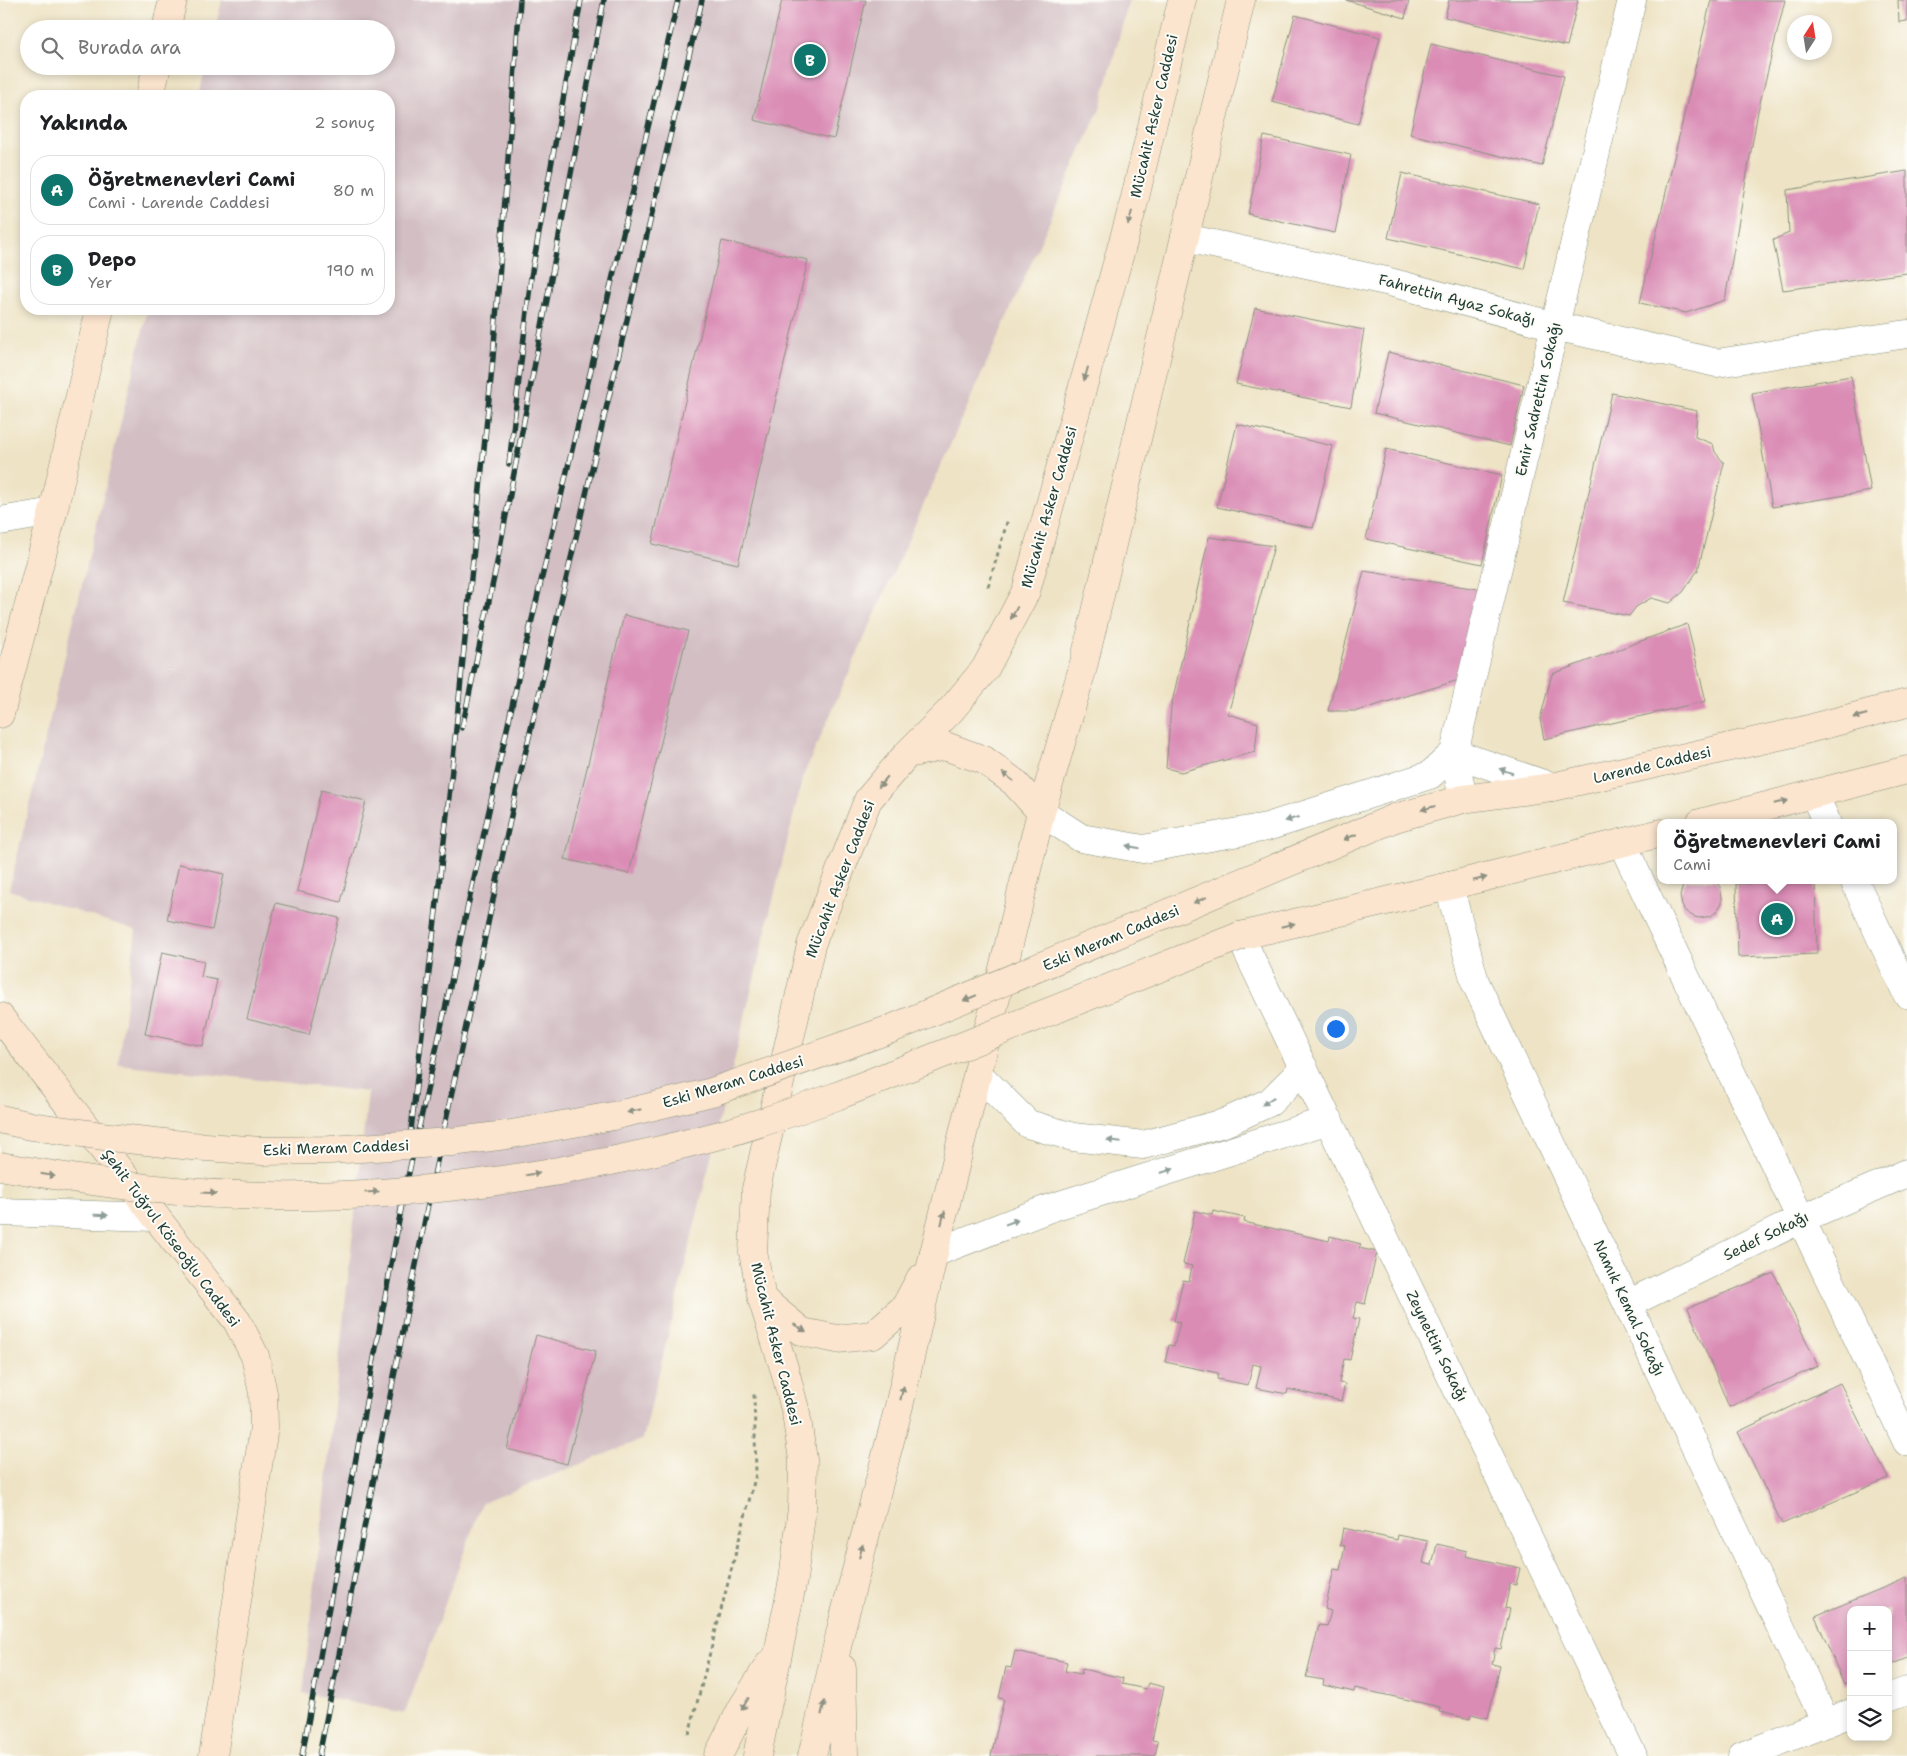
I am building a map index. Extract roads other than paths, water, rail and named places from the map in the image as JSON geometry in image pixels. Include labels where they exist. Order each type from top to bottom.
[{"type":"main road","points":[[168,20],[173,0]]},
{"type":"main road","name":"Mücahit Asker Caddesi","points":[[757,1756],[793,1580],[802,1508],[803,1460],[796,1413],[762,1299],[753,1252],[756,1189],[811,945],[868,800],[906,754],[951,710],[985,669],[1026,591],[1133,206],[1182,0]]},
{"type":"main road","points":[[812,1756],[842,1625],[899,1406],[934,1252],[1041,812],[1084,667],[1241,0]]},
{"type":"main road","points":[[151,90],[155,75]]},
{"type":"main road","points":[[0,714],[52,512],[99,315]]},
{"type":"main road","name":"Larende Caddesi","points":[[1395,818],[1462,799],[1552,787],[1797,732],[1907,703]]},
{"type":"main road","points":[[906,754],[945,746],[984,760],[1014,782],[1041,812]]},
{"type":"main road","points":[[1716,819],[1907,770]]},
{"type":"main road","name":"Eski Meram Caddesi","points":[[0,1119],[30,1126],[110,1137],[262,1151],[330,1150],[452,1142],[506,1135],[613,1116],[712,1092],[891,1029],[1395,818]]},
{"type":"main road","points":[[0,1166],[114,1185],[238,1195],[311,1195],[439,1187],[537,1174],[593,1164],[712,1137],[787,1114],[837,1096],[1240,936],[1657,834]]},
{"type":"main road","name":"Şehit Tuğrul Köseoğlu Caddesi","points":[[0,1017],[237,1321],[255,1356],[263,1393],[264,1428],[213,1756]]},
{"type":"main road","points":[[762,1299],[802,1332],[837,1339],[873,1335],[905,1307],[934,1252]]},
{"type":"main road","points":[[842,1625],[844,1756]]},
{"type":"main road","points":[[718,1756],[742,1708],[780,1647]]},
{"type":"street","name":"Emir Sadrettin Sokağı","points":[[1462,799],[1454,753],[1632,0]]},
{"type":"street","name":"Fahrettin Ayaz Sokağı","points":[[1185,238],[1386,281],[1555,326],[1717,363],[1907,334]]},
{"type":"street","points":[[0,521],[52,512]]},
{"type":"street","points":[[1041,812],[1081,838],[1143,849],[1267,827],[1430,775],[1454,753],[1552,787]]},
{"type":"street","points":[[1814,794],[1825,819]]},
{"type":"street","points":[[1622,843],[1907,1442]]},
{"type":"street","points":[[1856,884],[1907,994]]},
{"type":"street","name":"Namık Kemal Sokağı","points":[[1450,886],[1475,982],[1826,1723]]},
{"type":"street","name":"Zeynettin Sokağı","points":[[1240,936],[1633,1756]]},
{"type":"street","points":[[978,1074],[1028,1124],[1073,1137],[1143,1145],[1224,1123],[1270,1102],[1304,1068]]},
{"type":"street","points":[[934,1252],[1050,1208],[1328,1120]]},
{"type":"street","name":"Sedef Sokağı","points":[[1628,1304],[1801,1219],[1907,1173]]},
{"type":"street","points":[[0,1212],[155,1217]]},
{"type":"street","points":[[1892,1697],[1907,1691]]},
{"type":"street","points":[[1742,1756],[1847,1715]]},
{"type":"railway","points":[[410,1139],[451,779],[493,358],[520,0]]},
{"type":"railway","points":[[509,464],[531,277],[581,0]]},
{"type":"railway","points":[[462,728],[496,568],[604,0]]},
{"type":"railway","points":[[302,1756],[402,1204],[518,679],[678,0]]},
{"type":"railway","points":[[319,1756],[430,1194],[515,797],[702,0]]},
{"type":"place","name":"Depo","points":[[810,60]]},
{"type":"place","name":"Öğretmenevleri Cami","points":[[1777,919]]}]
